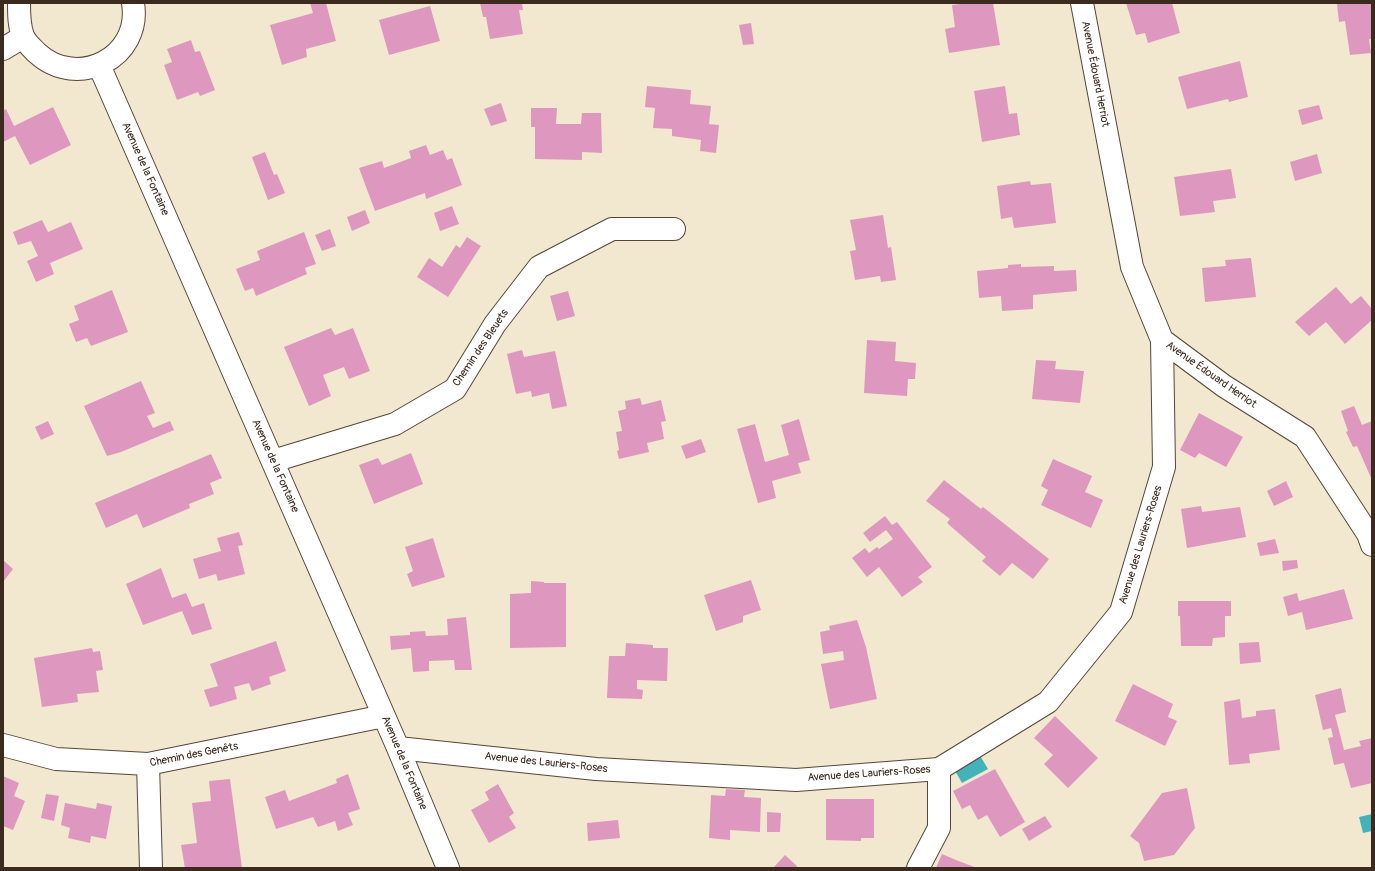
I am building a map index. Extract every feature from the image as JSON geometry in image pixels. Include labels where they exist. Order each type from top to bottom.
[{"type":"street","points":[[19,3],[19,17],[24,37],[31,48],[45,61],[62,68],[81,70],[99,65],[113,57],[124,45],[132,30],[134,14],[133,3]]},
{"type":"street","name":"Avenue Édouard Herriot","points":[[1082,3],[1132,267],[1162,340],[1224,386],[1305,437],[1368,534],[1372,545]]},
{"type":"street","points":[[3,49],[24,37]]},
{"type":"street","name":"Avenue de la Fontaine","points":[[99,65],[398,748],[448,868]]},
{"type":"street","name":"Chemin des Bleuets","points":[[273,461],[395,424],[455,389],[496,324],[539,267],[612,229],[674,229]]},
{"type":"street","name":"Avenue des Lauriers-Roses","points":[[398,748],[596,769],[796,780],[939,769],[1048,702],[1121,612],[1164,467],[1162,340]]},
{"type":"street","name":"Chemin des Genêts","points":[[3,745],[56,759],[148,764],[384,716]]},
{"type":"street","points":[[148,764],[151,868]]},
{"type":"street","points":[[918,868],[939,828],[939,769]]},
{"type":"water","points":[[979,754],[988,769],[962,783],[953,767]]},
{"type":"water","points":[[1372,814],[1372,831],[1363,833],[1359,817]]},
{"type":"building","points":[[310,3],[326,3],[336,41],[306,49],[307,57],[282,65],[270,25],[313,13]]},
{"type":"building","points":[[480,3],[522,3],[523,10],[519,10],[523,34],[490,39],[486,17],[483,17]]},
{"type":"building","points":[[993,3],[1000,45],[949,53],[945,29],[955,27],[952,5]]},
{"type":"building","points":[[1126,3],[1172,3],[1180,33],[1148,43],[1145,33],[1136,35]]},
{"type":"building","points":[[1372,3],[1372,39],[1369,39],[1371,53],[1350,55],[1345,21],[1339,22],[1337,4]]},
{"type":"building","points":[[430,6],[440,41],[389,55],[379,20]]},
{"type":"building","points":[[751,23],[754,44],[743,45],[739,25]]},
{"type":"building","points":[[191,40],[195,52],[200,51],[215,90],[200,96],[198,92],[177,100],[164,65],[172,62],[167,49]]},
{"type":"building","points":[[1240,61],[1248,97],[1229,102],[1228,99],[1187,109],[1178,77]]},
{"type":"building","points":[[647,86],[691,90],[690,104],[711,106],[709,124],[719,125],[716,153],[700,151],[701,140],[672,136],[672,129],[653,128],[655,108],[645,107]]},
{"type":"building","points":[[1005,86],[1009,114],[1017,113],[1020,135],[982,142],[974,91]]},
{"type":"building","points":[[501,103],[507,121],[491,126],[484,109]]},
{"type":"building","points":[[1319,105],[1323,119],[1302,125],[1298,110]]},
{"type":"building","points":[[53,107],[71,145],[30,165],[15,136],[3,142],[3,111],[6,109],[14,126]]},
{"type":"building","points":[[531,108],[557,108],[556,124],[581,124],[582,113],[601,113],[602,153],[582,152],[582,160],[535,159],[535,127],[531,127]]},
{"type":"building","points":[[426,145],[430,155],[443,150],[447,160],[452,158],[462,185],[426,199],[425,193],[375,211],[359,168],[382,161],[384,168],[411,158],[409,151]]},
{"type":"building","points":[[265,152],[274,175],[277,174],[285,193],[268,200],[252,157]]},
{"type":"building","points":[[1317,154],[1322,173],[1295,181],[1290,162]]},
{"type":"building","points":[[1231,169],[1236,198],[1213,201],[1215,212],[1180,216],[1174,177]]},
{"type":"building","points":[[1030,181],[1031,185],[1051,183],[1056,223],[1014,228],[1012,217],[1001,219],[997,186]]},
{"type":"building","points":[[452,206],[459,224],[440,231],[434,213]]},
{"type":"building","points":[[365,210],[370,223],[352,231],[347,217]]},
{"type":"building","points":[[883,215],[888,248],[891,247],[896,280],[881,282],[880,276],[855,280],[850,251],[856,250],[850,220]]},
{"type":"building","points":[[42,220],[48,232],[71,222],[83,249],[50,263],[54,274],[36,282],[27,261],[38,256],[31,241],[18,245],[13,232]]},
{"type":"building","points":[[330,229],[336,246],[322,251],[315,235]]},
{"type":"building","points":[[304,232],[316,264],[305,268],[307,274],[256,296],[253,288],[245,291],[236,269],[260,260],[257,251]]},
{"type":"building","points":[[467,237],[481,246],[448,297],[417,277],[429,258],[442,267],[456,245],[460,248]]},
{"type":"building","points":[[1251,258],[1256,297],[1205,302],[1202,268],[1226,266],[1225,260]]},
{"type":"building","points":[[1021,264],[1021,267],[1054,266],[1054,271],[1076,270],[1077,291],[1033,295],[1033,309],[1002,311],[1001,296],[979,298],[977,271],[1008,268],[1008,265]]},
{"type":"building","points":[[1336,287],[1351,304],[1361,296],[1372,309],[1372,320],[1345,344],[1326,322],[1309,336],[1295,322]]},
{"type":"building","points":[[112,290],[128,332],[91,346],[87,338],[76,342],[69,324],[79,320],[74,306]]},
{"type":"building","points":[[568,291],[575,316],[557,321],[550,296]]},
{"type":"building","points":[[331,328],[335,335],[353,328],[370,371],[349,379],[344,367],[323,375],[331,396],[309,406],[284,347]]},
{"type":"building","points":[[867,340],[896,342],[895,361],[916,363],[915,379],[908,379],[907,396],[864,393]]},
{"type":"building","points":[[522,350],[524,357],[555,351],[567,406],[552,409],[549,393],[532,397],[531,391],[516,394],[507,354]]},
{"type":"building","points":[[1036,360],[1056,361],[1055,369],[1084,371],[1080,403],[1032,399]]},
{"type":"building","points":[[141,381],[155,413],[147,416],[153,428],[170,421],[174,430],[121,452],[107,456],[84,406]]},
{"type":"building","points":[[640,398],[642,405],[661,400],[666,421],[661,422],[664,439],[647,443],[649,452],[619,459],[616,432],[622,431],[618,411],[626,409],[625,401]]},
{"type":"building","points":[[1354,406],[1362,425],[1372,421],[1372,480],[1357,446],[1353,447],[1346,432],[1348,431],[1341,411]]},
{"type":"building","points":[[1199,413],[1243,437],[1226,467],[1199,453],[1195,458],[1180,450]]},
{"type":"building","points":[[799,419],[810,460],[798,463],[801,473],[772,481],[776,498],[758,503],[737,429],[755,424],[765,462],[789,455],[781,425]]},
{"type":"building","points":[[48,421],[54,434],[41,440],[35,427]]},
{"type":"building","points":[[701,439],[706,452],[686,459],[681,446]]},
{"type":"building","points":[[411,453],[423,484],[374,504],[359,465],[378,458],[382,465]]},
{"type":"building","points":[[211,454],[222,478],[210,483],[214,494],[189,504],[190,508],[143,528],[137,514],[106,528],[95,503]]},
{"type":"building","points":[[1053,459],[1092,476],[1085,492],[1103,500],[1091,528],[1041,505],[1048,490],[1041,486]]},
{"type":"building","points":[[944,480],[981,509],[983,507],[1049,559],[1033,579],[1012,563],[1000,576],[982,561],[986,557],[947,523],[950,519],[926,501]]},
{"type":"building","points":[[1286,481],[1293,497],[1274,506],[1267,491]]},
{"type":"building","points":[[1201,506],[1202,512],[1240,507],[1246,537],[1187,548],[1181,509]]},
{"type":"building","points":[[885,516],[892,525],[897,522],[932,567],[918,577],[923,582],[902,597],[879,567],[867,577],[852,558],[865,548],[869,553],[877,547],[879,549],[893,539],[886,530],[870,542],[863,533]]},
{"type":"building","points":[[239,532],[243,545],[238,546],[245,574],[218,581],[216,574],[199,579],[193,559],[221,551],[217,538]]},
{"type":"building","points":[[433,538],[445,577],[412,587],[407,574],[413,571],[405,547]]},
{"type":"building","points":[[1275,539],[1279,553],[1260,556],[1257,543]]},
{"type":"building","points":[[3,560],[13,569],[3,582]]},
{"type":"building","points":[[1297,560],[1298,568],[1283,571],[1282,561]]},
{"type":"building","points":[[161,568],[172,598],[186,593],[192,607],[204,603],[212,629],[192,635],[182,611],[143,625],[126,584]]},
{"type":"building","points":[[751,580],[761,610],[743,616],[743,622],[716,631],[704,595]]},
{"type":"building","points":[[531,581],[544,583],[566,583],[566,647],[510,648],[510,594],[531,593]]},
{"type":"building","points":[[1344,589],[1353,619],[1306,630],[1302,612],[1288,616],[1283,597],[1297,593],[1299,601]]},
{"type":"building","points":[[1178,601],[1231,601],[1231,616],[1225,616],[1225,637],[1213,638],[1212,646],[1181,646]]},
{"type":"building","points":[[466,617],[472,670],[455,670],[454,660],[429,661],[429,671],[413,672],[411,648],[391,650],[390,636],[410,635],[410,632],[425,631],[426,636],[448,635],[447,619]]},
{"type":"building","points":[[857,620],[866,647],[877,699],[830,709],[821,664],[844,660],[843,651],[823,654],[820,632],[830,630],[829,626]]},
{"type":"building","points":[[276,641],[286,671],[269,677],[271,684],[252,691],[249,683],[234,687],[237,699],[210,707],[204,690],[218,686],[210,664]]},
{"type":"building","points":[[1259,642],[1261,662],[1240,664],[1239,643]]},
{"type":"building","points":[[626,643],[653,645],[653,648],[668,648],[667,681],[637,680],[637,689],[643,690],[642,699],[607,698],[609,656],[625,656]]},
{"type":"building","points":[[92,648],[93,652],[100,651],[103,670],[96,671],[99,692],[77,694],[78,702],[42,707],[34,658]]},
{"type":"building","points":[[1133,684],[1173,704],[1168,717],[1177,721],[1165,746],[1115,721]]},
{"type":"building","points":[[1341,688],[1346,712],[1335,715],[1344,750],[1361,746],[1359,741],[1372,738],[1372,783],[1351,788],[1344,763],[1334,765],[1328,738],[1333,737],[1331,728],[1323,730],[1315,695]]},
{"type":"building","points":[[1240,699],[1242,718],[1256,716],[1256,711],[1275,709],[1280,750],[1249,754],[1250,763],[1229,765],[1224,702]]},
{"type":"building","points":[[1055,716],[1098,758],[1068,788],[1044,764],[1053,755],[1034,738]]},
{"type":"building","points":[[995,769],[1025,822],[1000,837],[987,815],[978,820],[970,805],[962,809],[953,791]]},
{"type":"building","points":[[348,774],[360,809],[348,813],[353,825],[338,831],[335,821],[318,827],[313,817],[276,829],[265,797],[285,790],[289,801],[337,783],[336,779]]},
{"type":"building","points":[[3,776],[19,783],[14,796],[25,801],[13,830],[3,826]]},
{"type":"building","points":[[230,779],[242,868],[185,868],[181,845],[197,843],[192,803],[211,801],[209,781]]},
{"type":"building","points":[[498,784],[514,813],[509,817],[516,828],[489,843],[471,810],[489,800],[485,792]]},
{"type":"building","points":[[1187,788],[1195,828],[1174,855],[1144,861],[1139,843],[1130,836],[1162,793]]},
{"type":"building","points":[[726,789],[745,790],[744,797],[761,798],[760,832],[730,830],[730,840],[709,838],[711,795],[725,796]]},
{"type":"building","points":[[46,794],[59,796],[54,821],[41,818]]},
{"type":"building","points":[[826,799],[874,799],[874,838],[861,838],[861,841],[826,840]]},
{"type":"building","points":[[65,803],[96,809],[97,803],[112,806],[106,839],[91,836],[90,843],[68,838],[70,828],[61,825]]},
{"type":"building","points":[[767,812],[781,813],[780,832],[767,832]]},
{"type":"building","points":[[1045,816],[1052,827],[1029,841],[1022,829]]},
{"type":"building","points":[[618,820],[620,838],[588,841],[587,823]]},
{"type":"building","points":[[942,854],[956,860],[977,868],[936,868]]},
{"type":"building","points":[[785,855],[797,866],[795,868],[773,868]]}]
